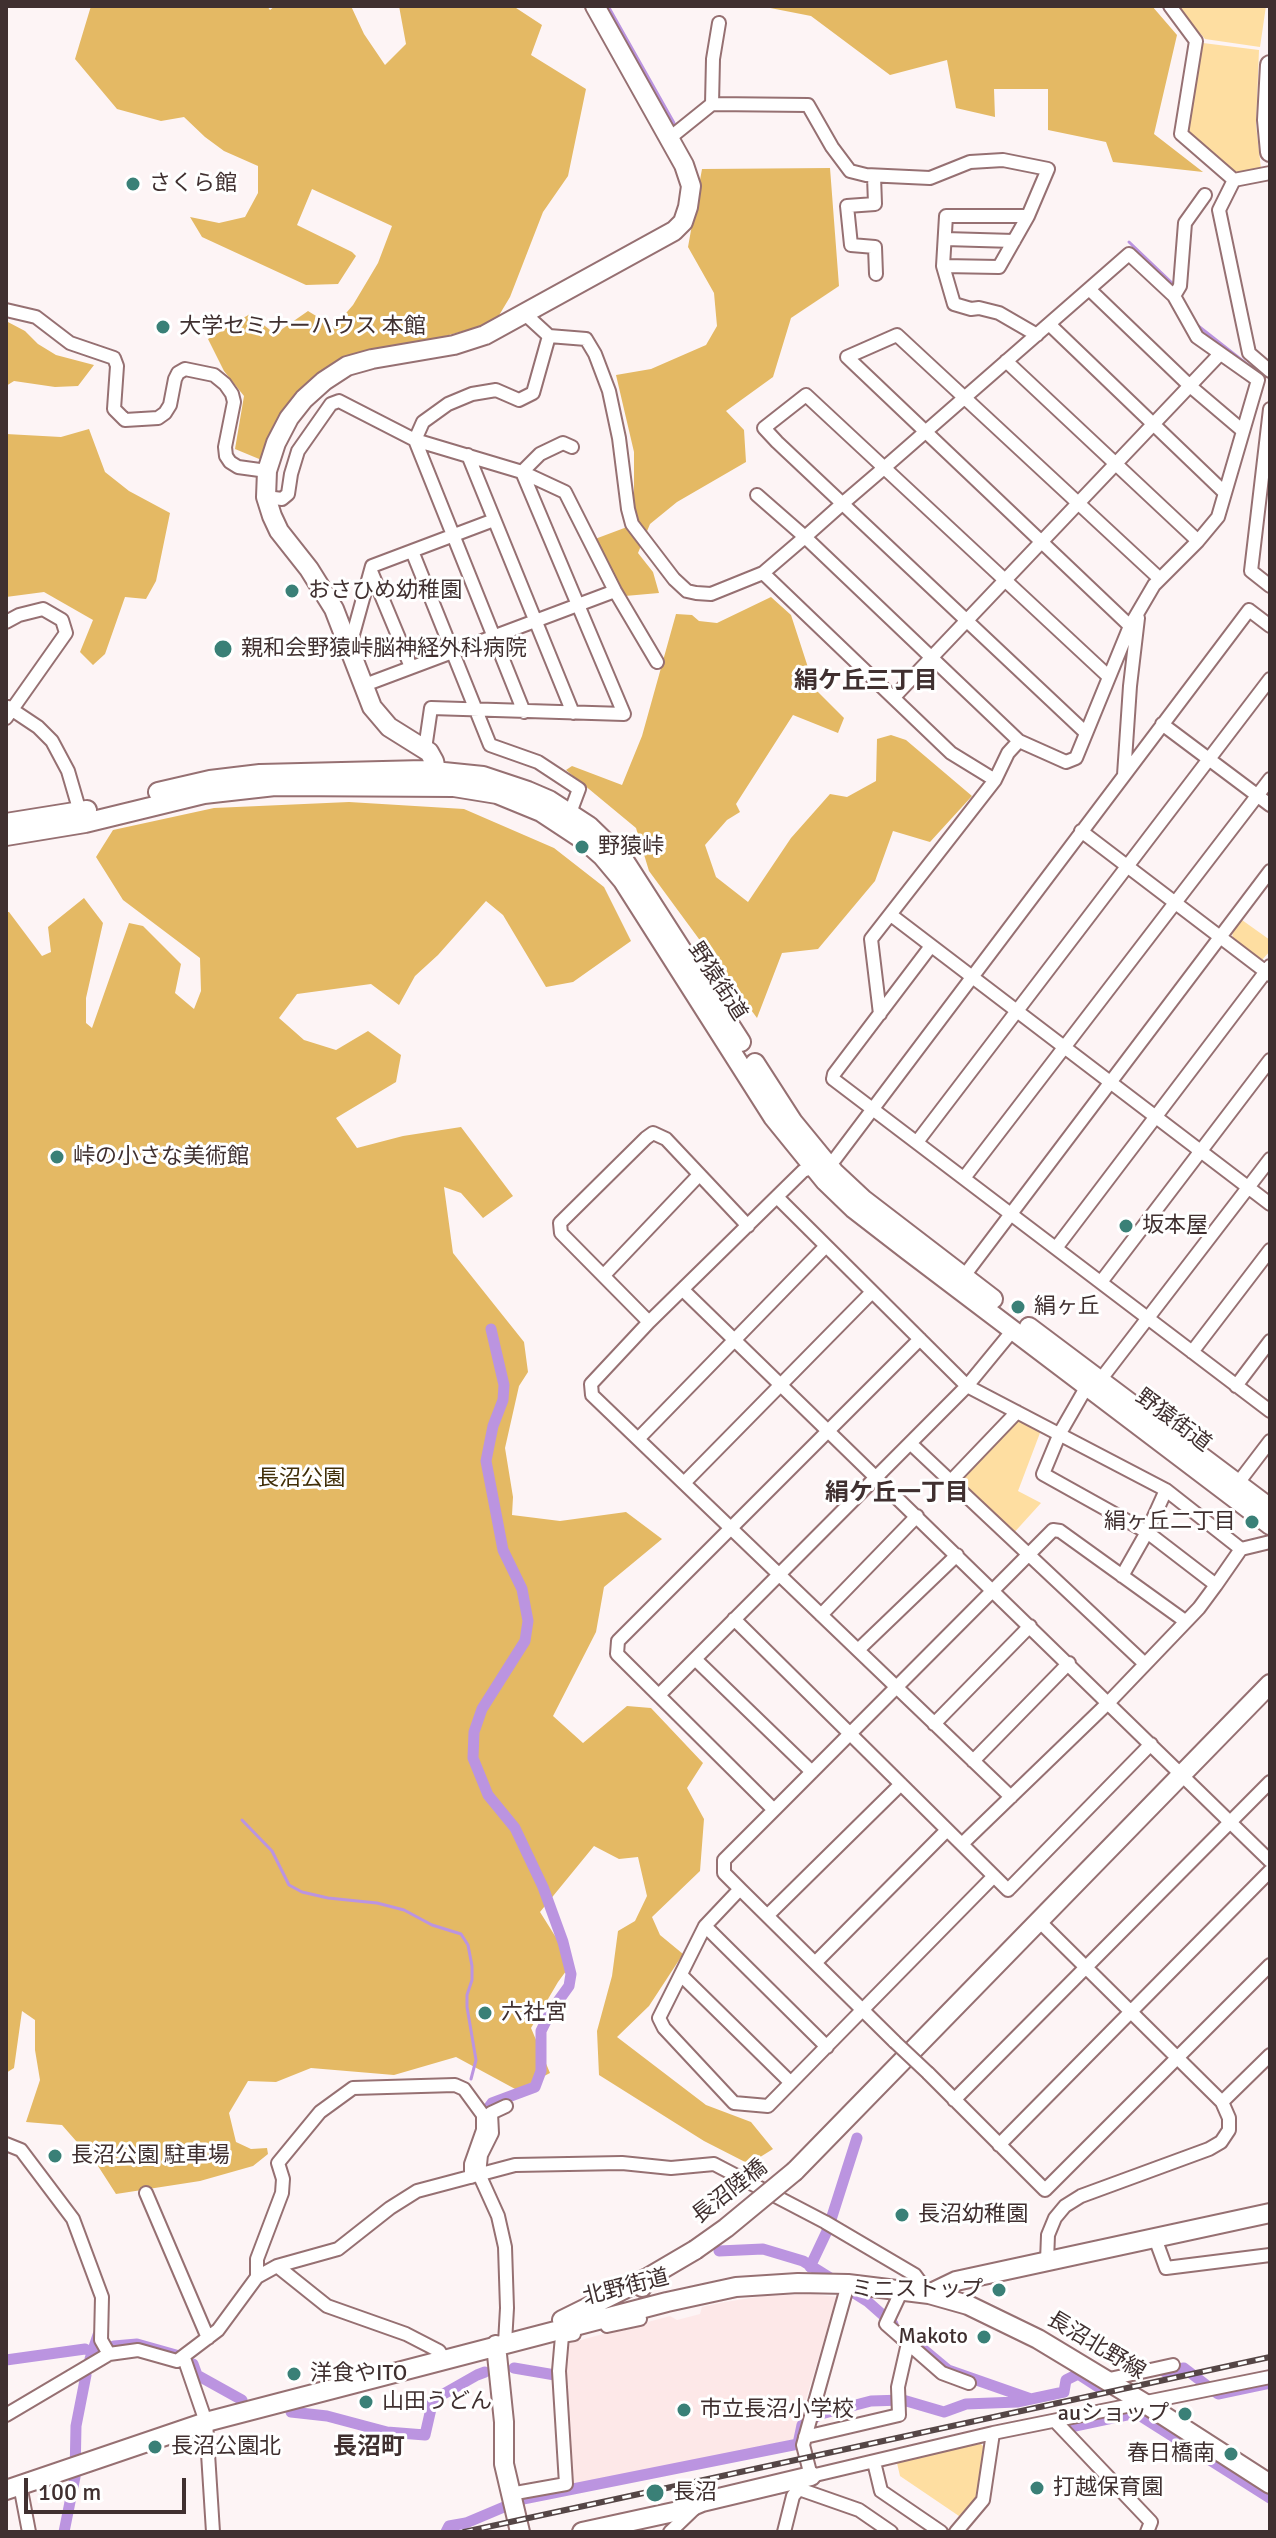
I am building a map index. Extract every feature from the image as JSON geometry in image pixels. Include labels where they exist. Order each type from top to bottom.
[{"type":"main road","points":[[438,778],[432,755],[389,727],[372,707],[326,593],[279,531],[266,497],[267,471],[276,443],[297,408],[324,381],[347,366],[454,345],[485,335],[674,231],[683,222],[691,186],[684,165],[629,50],[595,6]]},
{"type":"main road","points":[[1270,65],[1267,120],[1270,152]]},
{"type":"main road","name":"野猿街道","points":[[6,823],[80,812],[234,776],[281,772],[438,778],[497,794],[562,824],[602,856],[629,890],[773,1117],[818,1164],[864,1200],[1013,1330],[1094,1382],[1270,1525]]},
{"type":"main road","name":"野猿街道","points":[[6,836],[63,828],[204,794],[251,787],[474,775],[505,782],[549,800],[570,813],[589,826],[624,860],[818,1164]]},
{"type":"main road","name":"野猿街道","points":[[959,1282],[1270,1508]]},
{"type":"main road","name":"長沼陸橋","points":[[507,2342],[649,2277],[695,2250],[736,2221],[795,2171],[1270,1684]]},
{"type":"main road","points":[[929,2294],[956,2281],[1270,2213]]},
{"type":"main road","points":[[641,2314],[639,2297],[649,2277]]},
{"type":"main road","name":"北野街道","points":[[13,2488],[206,2422],[507,2342],[641,2314],[736,2287],[848,2284],[929,2294]]},
{"type":"main road","name":"長沼北野線","points":[[929,2294],[968,2305],[1038,2339],[1270,2484]]},
{"type":"main road","points":[[507,2342],[504,2464],[520,2532]]},
{"type":"main road","points":[[582,2532],[683,2510],[702,2502],[802,2482]]},
{"type":"street","points":[[1170,6],[1196,41],[1181,134],[1234,180]]},
{"type":"street","points":[[712,104],[713,59],[719,23]]},
{"type":"street","points":[[671,137],[712,104],[808,105],[850,171],[874,176],[930,178],[970,162],[1003,160],[1048,169],[1028,216],[999,267],[943,266]]},
{"type":"street","points":[[1234,180],[1270,173]]},
{"type":"street","points":[[874,176],[875,204],[847,206],[851,245],[875,247],[876,274]]},
{"type":"street","points":[[1234,180],[1219,210],[1249,353],[1270,371]]},
{"type":"street","points":[[1174,296],[1180,286],[1185,223],[1205,195]]},
{"type":"street","points":[[1028,216],[946,216],[943,266],[954,304],[999,313],[1037,335]]},
{"type":"street","points":[[945,239],[1014,241]]},
{"type":"street","points":[[525,314],[549,336],[586,339],[595,354],[612,402],[632,524],[674,579],[687,591],[711,594],[763,573],[805,537],[1006,361],[1037,335],[1129,254],[1174,296],[1197,337],[1258,380],[1218,517],[1160,579],[1139,611],[1108,676],[1076,758],[1066,762],[1019,741],[805,537],[757,495]]},
{"type":"street","points":[[1089,289],[1190,386],[1243,431]]},
{"type":"street","points":[[6,310],[36,317],[70,343],[114,358],[117,366],[114,409],[125,420],[158,418],[165,413],[170,405],[175,379],[185,369],[214,375],[225,384],[234,402],[226,456],[238,467],[267,471]]},
{"type":"street","points":[[1049,324],[1225,493]]},
{"type":"street","points":[[1130,626],[847,357],[897,335],[1160,579]]},
{"type":"street","points":[[524,712],[415,440],[423,422],[448,404],[472,394],[496,390],[519,400],[533,393],[549,336]]},
{"type":"street","points":[[894,697],[1219,355]]},
{"type":"street","points":[[1006,361],[1198,541]]},
{"type":"street","points":[[1086,733],[764,428],[806,395],[1108,676]]},
{"type":"street","points":[[266,497],[282,499],[288,494],[298,451],[331,404],[339,401],[415,440],[522,472],[565,492],[615,591],[657,662]]},
{"type":"street","points":[[1270,409],[1251,571],[1270,586]]},
{"type":"street","points":[[522,472],[540,454],[563,443],[572,447]]},
{"type":"street","points":[[468,455],[573,713]]},
{"type":"street","points":[[425,749],[431,708],[624,714],[522,472]]},
{"type":"street","points":[[1259,503],[1270,512]]},
{"type":"street","points":[[349,649],[372,566],[494,520]]},
{"type":"street","points":[[412,551],[490,745],[538,762],[579,789],[570,813]]},
{"type":"street","points":[[371,571],[411,667]]},
{"type":"street","points":[[763,573],[951,753],[995,780]]},
{"type":"street","points":[[362,686],[615,591]]},
{"type":"street","points":[[6,622],[43,609],[62,620],[66,633],[8,711],[38,727],[52,741],[68,771],[80,812]]},
{"type":"street","points":[[1011,1797],[592,1395],[591,1384],[649,1322],[777,1197],[818,1164],[835,1159],[1249,610],[1270,626]]},
{"type":"street","points":[[1124,775],[1139,611]]},
{"type":"street","points":[[917,1142],[1270,679]]},
{"type":"street","points":[[1162,724],[1270,805]]},
{"type":"street","points":[[880,1014],[871,939],[995,780],[1008,753],[1019,741]]},
{"type":"street","points":[[964,1178],[1270,779]]},
{"type":"street","points":[[1056,1248],[1269,971],[1081,831]]},
{"type":"street","points":[[959,1282],[1270,871]]},
{"type":"street","points":[[891,915],[1270,1204]]},
{"type":"street","points":[[833,1079],[931,946]]},
{"type":"street","points":[[833,1079],[931,946]]},
{"type":"street","points":[[1101,1282],[1270,1060]]},
{"type":"street","points":[[833,1079],[1270,1411]]},
{"type":"street","points":[[649,1322],[561,1233],[560,1223],[653,1133],[666,1139],[748,1226]]},
{"type":"street","points":[[1216,1585],[1147,1532],[1043,1474],[1060,1433],[1094,1382],[1148,1318],[1270,1159]]},
{"type":"street","points":[[604,1275],[699,1175]]},
{"type":"street","points":[[777,1197],[967,1386],[1166,1490],[1241,1549]]},
{"type":"street","points":[[638,1439],[826,1246]]},
{"type":"street","points":[[1192,1352],[1270,1250]]},
{"type":"street","points":[[683,1290],[1270,1861]]},
{"type":"street","points":[[684,1483],[872,1292]]},
{"type":"street","points":[[659,1695],[967,1386],[1013,1330]]},
{"type":"street","points":[[774,1810],[617,1654],[618,1641],[920,1339]]},
{"type":"street","points":[[1236,1386],[1270,1341]]},
{"type":"street","points":[[951,1481],[1017,1412]]},
{"type":"street","points":[[1238,1483],[1270,1441]]},
{"type":"street","points":[[910,1443],[1144,1663]]},
{"type":"street","points":[[1122,1576],[1166,1490]]},
{"type":"street","points":[[821,1615],[917,1516]]},
{"type":"street","points":[[1185,1621],[1060,1531],[1053,1530],[724,1860],[724,1873],[1045,2190],[1270,1965]]},
{"type":"street","points":[[962,1844],[1109,1702],[1185,1621],[1241,1549],[1270,1542]]},
{"type":"street","points":[[858,1650],[957,1555]]},
{"type":"street","points":[[734,1619],[1008,1890],[1151,1744]]},
{"type":"street","points":[[934,1724],[1030,1626]]},
{"type":"street","points":[[695,1659],[812,1772]]},
{"type":"street","points":[[973,1761],[1069,1663]]},
{"type":"street","points":[[954,2100],[1270,1782]]},
{"type":"street","points":[[768,1915],[901,1784]]},
{"type":"street","points":[[816,1962],[947,1830]]},
{"type":"street","points":[[999,2145],[1270,1871]]},
{"type":"street","points":[[740,1889],[705,1926],[659,2018],[664,2028],[734,2103],[768,2106],[994,1876]]},
{"type":"street","points":[[1039,1921],[1222,2102],[1229,2118],[1229,2130],[1221,2142],[1209,2149],[1081,2196],[1065,2206],[1055,2218],[1048,2235],[1047,2261]]},
{"type":"street","points":[[705,1926],[827,2047]]},
{"type":"street","points":[[681,1975],[790,2082]]},
{"type":"street","points":[[1222,2102],[1264,2068],[1270,2055]]},
{"type":"street","points":[[257,2277],[257,2259],[282,2193],[283,2179],[278,2163],[320,2112],[353,2088],[455,2085],[464,2089],[483,2115],[483,2130],[471,2164],[498,2216],[505,2247],[507,2342]]},
{"type":"street","points":[[475,2175],[492,2133],[491,2113],[506,2106]]},
{"type":"street","points":[[6,2144],[21,2150],[73,2219],[102,2297],[101,2340],[109,2354]]},
{"type":"street","points":[[6,2415],[109,2354],[138,2350],[177,2361],[184,2358],[230,2316],[257,2277],[277,2266],[338,2249],[417,2191],[515,2165],[622,2163],[671,2168],[714,2164],[825,2222],[915,2275],[929,2294]]},
{"type":"street","points":[[146,2193],[208,2338]]},
{"type":"street","points":[[1155,2238],[1166,2268],[1270,2255]]},
{"type":"street","points":[[277,2266],[327,2306],[406,2334],[439,2351],[444,2359]]},
{"type":"street","points":[[784,2532],[793,2496],[802,2482],[803,2445],[848,2284]]},
{"type":"street","points":[[902,2290],[886,2324],[942,2373],[969,2383]]},
{"type":"street","points":[[510,2494],[566,2484],[560,2393],[562,2336],[641,2314]]},
{"type":"street","points":[[805,2437],[899,2415],[898,2387],[908,2343]]},
{"type":"street","points":[[184,2358],[206,2422],[213,2532]]},
{"type":"street","points":[[1105,2380],[1173,2365]]},
{"type":"street","points":[[802,2482],[993,2433],[1270,2377]]},
{"type":"street","points":[[1055,2421],[1151,2522],[1147,2532]]},
{"type":"street","points":[[956,2532],[983,2500],[993,2433]]},
{"type":"street","points":[[874,2462],[881,2491],[941,2532]]},
{"type":"street","points":[[802,2482],[859,2510],[891,2532]]},
{"type":"street","points":[[13,2488],[29,2532]]},
{"type":"street","points":[[670,2532],[702,2502]]},
{"type":"shaded area","points":[[1177,6],[1266,6],[1260,47],[1205,39]]},
{"type":"shaded area","points":[[1203,43],[1259,50],[1256,125],[1261,169],[1236,176],[1185,133]]},
{"type":"shaded area","points":[[1242,920],[1270,940],[1270,951],[1262,960],[1233,940],[1232,931]]},
{"type":"shaded area","points":[[1017,1412],[1043,1425],[1018,1491],[1041,1503],[1011,1536],[951,1481]]},
{"type":"shaded area","name":"市立長沼小学校","points":[[813,2294],[837,2297],[794,2439],[570,2488],[563,2380],[566,2344],[670,2316],[677,2320],[700,2314],[702,2307],[725,2302],[763,2296]]},
{"type":"shaded area","points":[[980,2443],[985,2448],[978,2497],[959,2516],[900,2476],[897,2463]]},
{"type":"green space","points":[[91,6],[267,6],[270,10],[275,6],[351,6],[364,34],[385,65],[406,44],[399,6],[513,6],[542,25],[531,55],[586,89],[568,176],[543,212],[510,297],[495,322],[329,369],[288,404],[264,461],[235,449],[244,396],[224,371],[208,339],[250,314],[275,334],[308,311],[334,327],[353,305],[378,263],[392,226],[312,189],[297,225],[356,256],[338,284],[306,285],[202,237],[190,217],[219,223],[245,217],[258,193],[258,166],[224,151],[184,117],[161,121],[117,109],[75,59]]},
{"type":"green space","points":[[760,6],[1152,6],[1177,35],[1154,134],[1203,172],[1113,162],[1106,142],[1048,130],[1048,89],[994,89],[995,117],[956,108],[947,60],[890,75],[811,16]]},
{"type":"green space","points":[[830,168],[839,286],[791,318],[773,377],[726,411],[744,430],[746,462],[677,502],[650,524],[638,553],[653,572],[659,593],[625,596],[595,539],[627,527],[634,495],[634,452],[616,375],[651,369],[706,345],[717,326],[714,293],[688,247],[702,169]]},
{"type":"green space","points":[[6,321],[25,331],[56,355],[94,365],[78,386],[55,387],[14,381],[6,386]]},
{"type":"green space","points":[[89,429],[105,472],[129,491],[170,513],[156,581],[146,599],[125,597],[105,654],[93,665],[80,652],[93,620],[44,592],[6,597],[6,434],[61,437]]},
{"type":"green space","points":[[771,597],[791,615],[815,689],[844,718],[838,733],[793,715],[736,804],[740,812],[727,820],[705,845],[716,877],[748,902],[791,838],[830,794],[847,797],[876,781],[877,739],[891,735],[906,740],[972,796],[930,842],[893,831],[875,881],[818,949],[782,953],[757,1018],[649,871],[636,828],[566,770],[572,766],[622,785],[642,736],[676,614],[692,615],[699,621],[717,623]]},
{"type":"green space","name":"長沼公園","points":[[349,802],[464,809],[554,848],[604,887],[631,941],[573,982],[546,987],[503,915],[486,901],[415,976],[399,1005],[371,984],[297,994],[279,1018],[304,1040],[336,1050],[368,1031],[401,1055],[396,1082],[336,1118],[357,1148],[403,1136],[461,1127],[513,1196],[483,1218],[461,1193],[444,1187],[453,1253],[524,1342],[528,1372],[519,1386],[505,1448],[513,1497],[512,1515],[560,1521],[626,1512],[662,1539],[604,1587],[596,1632],[553,1716],[583,1743],[627,1706],[651,1708],[703,1763],[687,1788],[704,1819],[700,1871],[652,1917],[660,1935],[683,1954],[649,2006],[617,2037],[706,2105],[751,2122],[773,2149],[749,2164],[704,2141],[599,2075],[597,2031],[612,1976],[618,1931],[635,1921],[647,1896],[638,1857],[619,1859],[594,1846],[540,1912],[572,1963],[531,2028],[550,2073],[517,2090],[456,2057],[394,2075],[311,2068],[276,2082],[248,2081],[229,2113],[236,2142],[251,2149],[267,2148],[268,2154],[253,2166],[200,2181],[116,2194],[98,2166],[62,2125],[26,2122],[40,2080],[35,2050],[35,2020],[22,2011],[14,2068],[6,2073],[6,912],[42,956],[51,952],[48,927],[84,898],[103,923],[86,998],[86,1023],[92,1028],[129,923],[143,926],[181,964],[175,993],[194,1009],[201,991],[200,958],[123,900],[96,857],[113,830],[214,808]]},
{"type":"waterway","points":[[608,6],[674,123]]},
{"type":"waterway","points":[[1129,242],[1172,283]]},
{"type":"waterway","points":[[1197,325],[1262,376]]},
{"type":"waterway","points":[[487,2110],[492,2103],[535,2087],[541,2071],[541,2031],[569,1986],[571,1974],[543,1887],[515,1828],[488,1795],[473,1758],[474,1732],[482,1709],[525,1641],[528,1621],[522,1589],[503,1550],[486,1461],[493,1426],[503,1400],[504,1385],[491,1329]]},
{"type":"waterway","points":[[242,1820],[272,1851],[289,1885],[302,1892],[404,1910],[432,1925],[461,1934],[468,1945],[472,1966],[467,2007],[476,2060],[471,2079]]},
{"type":"waterway","points":[[810,2267],[828,2229],[857,2138]]},
{"type":"waterway","points":[[719,2251],[763,2249],[803,2261],[867,2301],[893,2324]]},
{"type":"waterway","points":[[90,2359],[98,2335]]},
{"type":"waterway","points":[[114,2346],[137,2344],[176,2355]]},
{"type":"waterway","points":[[6,2360],[85,2349]]},
{"type":"waterway","points":[[924,2350],[948,2370],[1031,2399]]},
{"type":"waterway","points":[[193,2364],[197,2375],[242,2400]]},
{"type":"waterway","points":[[514,2368],[555,2375]]},
{"type":"waterway","points":[[1165,2372],[1184,2368],[1218,2394],[1270,2383]]},
{"type":"waterway","points":[[291,2412],[327,2416],[387,2432],[425,2435],[433,2400],[485,2372]]},
{"type":"waterway","points":[[446,2532],[449,2526],[466,2523],[523,2499],[798,2444],[802,2425],[821,2414],[871,2401],[903,2400],[944,2412],[966,2404],[1017,2402],[1064,2392],[1066,2380],[1078,2374],[1098,2387],[1113,2383]]},
{"type":"waterway","points":[[64,2532],[75,2477],[76,2426],[86,2375]]},
{"type":"waterway","points":[[1075,2426],[1136,2413],[1270,2498]]},
{"type":"waterway","points":[[765,2496],[788,2491]]},
{"type":"railway","points":[[464,2532],[1270,2357]]},
{"type":"place","name":"さくら館","points":[[133,184]]},
{"type":"place","name":"大学セミナーハウス 本館","points":[[163,327]]},
{"type":"place","name":"おさひめ幼稚園","points":[[292,591]]},
{"type":"place","name":"親和会野猿峠脳神経外科病院","points":[[223,649]]},
{"type":"place","name":"野猿峠","points":[[582,847]]},
{"type":"place","name":"峠の小さな美術館","points":[[57,1157]]},
{"type":"place","name":"坂本屋","points":[[1126,1226]]},
{"type":"place","name":"絹ヶ丘","points":[[1018,1307]]},
{"type":"place","name":"絹ヶ丘二丁目","points":[[1252,1522]]},
{"type":"place","name":"六社宮","points":[[485,2013]]},
{"type":"place","name":"長沼公園 駐車場","points":[[55,2156]]},
{"type":"place","name":"長沼幼稚園","points":[[902,2215]]},
{"type":"place","name":"ミニストップ","points":[[999,2290]]},
{"type":"place","name":"Makoto","points":[[984,2337]]},
{"type":"place","name":"洋食やITO","points":[[294,2374]]},
{"type":"place","name":"山田うどん","points":[[366,2402]]},
{"type":"place","name":"市立長沼小学校","points":[[684,2410]]},
{"type":"place","name":"auショップ","points":[[1185,2414]]},
{"type":"place","name":"長沼公園北","points":[[155,2447]]},
{"type":"place","name":"春日橋南","points":[[1231,2454]]},
{"type":"place","name":"打越保育園","points":[[1037,2488]]},
{"type":"place","name":"長沼","points":[[655,2493]]},
{"type":"district","name":"絹ケ丘三丁目","points":[[866,682]]},
{"type":"district","name":"絹ケ丘一丁目","points":[[897,1494]]},
{"type":"district","name":"長沼町","points":[[369,2448]]}]
